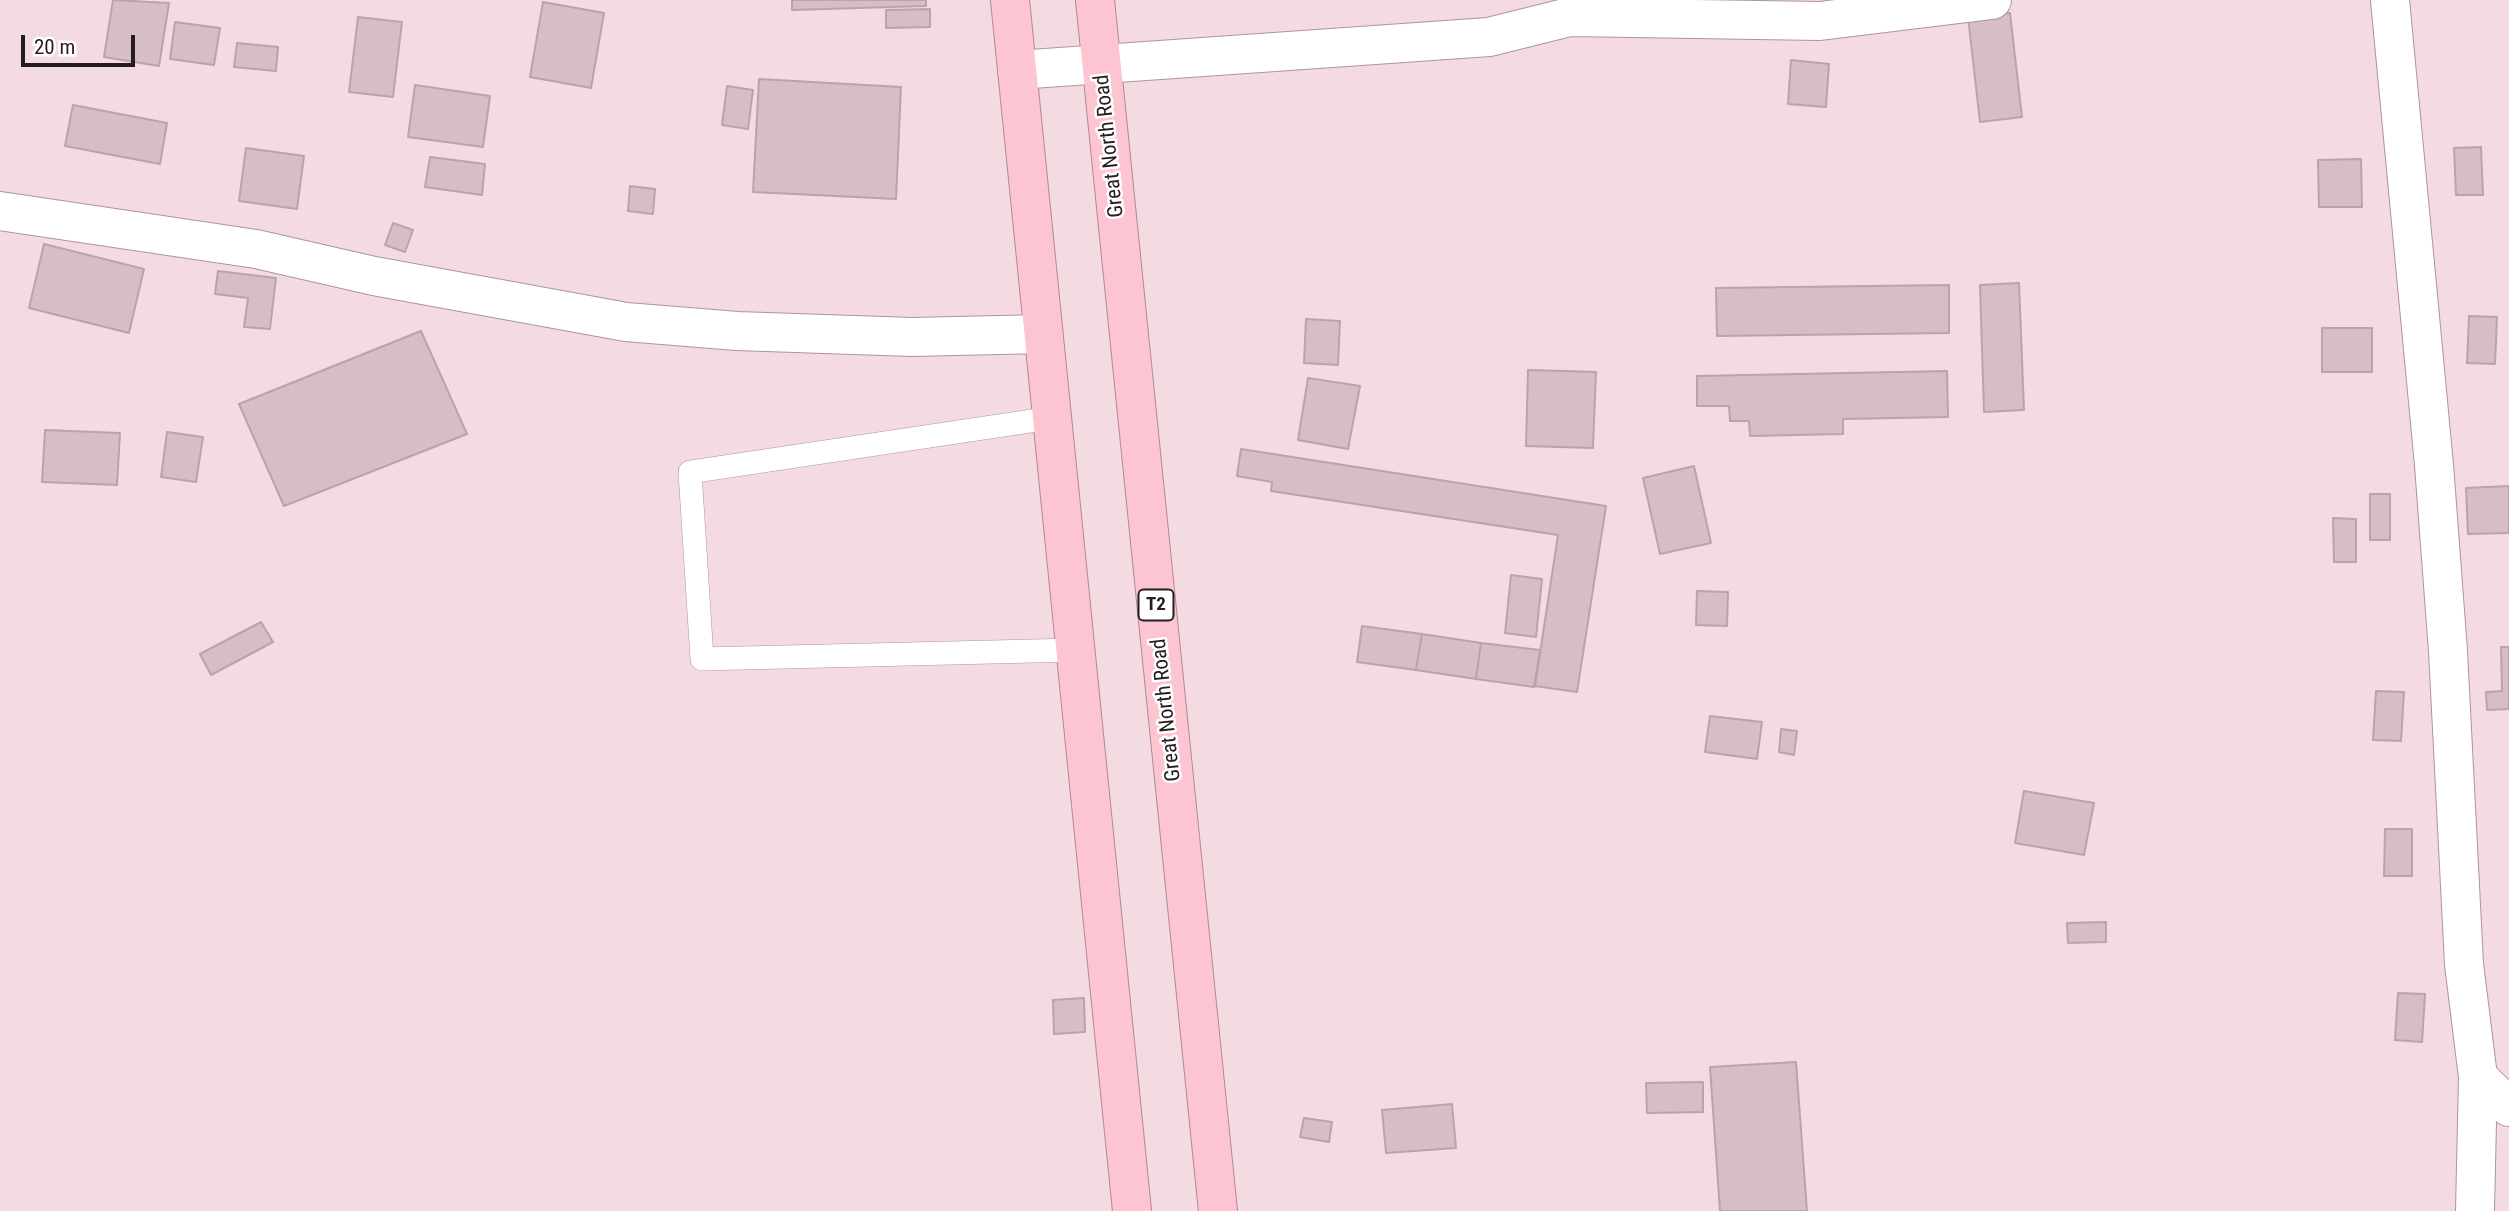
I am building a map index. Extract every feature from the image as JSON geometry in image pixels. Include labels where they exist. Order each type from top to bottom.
[{"type":"highway","points":[[1010,0],[1132,1211]]},
{"type":"highway","name":"Great North Road","points":[[1095,0],[1218,1211]]},
{"type":"street","points":[[1017,70],[1489,37],[1572,8],[1820,21],[1992,0]]},
{"type":"street","points":[[2390,0],[2434,465],[2448,651],[2464,964],[2478,1077],[2475,1211]]},
{"type":"street","points":[[0,211],[256,249],[373,276],[626,322],[737,331],[912,337],[1042,334]]},
{"type":"street","points":[[2478,1077],[2509,1107]]},
{"type":"lane","points":[[1051,418],[690,472],[702,659],[1075,650]]},
{"type":"building","points":[[113,0],[169,3],[159,66],[104,57]]},
{"type":"building","points":[[792,0],[926,0],[926,6],[792,10]]},
{"type":"building","points":[[543,2],[604,13],[591,88],[530,77]]},
{"type":"building","points":[[930,9],[930,27],[886,28],[886,10]]},
{"type":"building","points":[[2010,13],[2022,117],[1980,122],[1968,17]]},
{"type":"building","points":[[358,17],[402,22],[393,97],[349,92]]},
{"type":"building","points":[[175,22],[220,28],[214,65],[170,59]]},
{"type":"building","points":[[237,43],[278,47],[276,71],[234,67]]},
{"type":"building","points":[[1791,60],[1829,64],[1826,107],[1788,104]]},
{"type":"building","points":[[759,79],[901,87],[896,199],[753,192]]},
{"type":"building","points":[[415,85],[490,96],[483,147],[408,137]]},
{"type":"building","points":[[727,86],[753,90],[748,129],[722,125]]},
{"type":"building","points":[[73,105],[167,123],[160,164],[65,146]]},
{"type":"building","points":[[2481,147],[2483,195],[2456,195],[2454,148]]},
{"type":"building","points":[[246,148],[304,156],[297,209],[239,201]]},
{"type":"building","points":[[430,157],[485,164],[482,195],[425,187]]},
{"type":"building","points":[[2361,159],[2362,207],[2319,207],[2318,160]]},
{"type":"building","points":[[630,186],[655,189],[653,214],[628,211]]},
{"type":"building","points":[[393,223],[413,230],[405,252],[385,245]]},
{"type":"building","points":[[44,244],[144,269],[129,333],[29,308]]},
{"type":"building","points":[[218,271],[276,278],[270,329],[244,327],[248,298],[215,294]]},
{"type":"building","points":[[2019,283],[2024,410],[1984,412],[1980,285]]},
{"type":"building","points":[[1949,285],[1949,333],[1717,336],[1716,288]]},
{"type":"building","points":[[2469,316],[2497,317],[2495,364],[2467,363]]},
{"type":"building","points":[[1306,319],[1340,321],[1338,365],[1304,363]]},
{"type":"building","points":[[2322,328],[2372,328],[2372,372],[2322,372]]},
{"type":"building","points":[[421,331],[467,434],[284,506],[239,404]]},
{"type":"building","points":[[1528,370],[1596,372],[1593,448],[1526,446]]},
{"type":"building","points":[[1947,371],[1948,417],[1843,419],[1843,434],[1750,436],[1749,421],[1730,421],[1729,406],[1697,406],[1697,376]]},
{"type":"building","points":[[1308,378],[1360,386],[1348,449],[1298,440]]},
{"type":"building","points":[[45,430],[120,433],[117,485],[42,482]]},
{"type":"building","points":[[167,432],[203,437],[196,482],[161,477]]},
{"type":"building","points":[[1241,449],[1606,506],[1577,692],[1535,686],[1558,535],[1271,491],[1272,482],[1237,476]]},
{"type":"building","points":[[1694,466],[1711,543],[1660,554],[1643,478]]},
{"type":"building","points":[[2509,486],[2509,533],[2468,534],[2466,488]]},
{"type":"building","points":[[2370,494],[2390,494],[2390,540],[2370,540]]},
{"type":"building","points":[[2333,518],[2356,519],[2356,562],[2334,562]]},
{"type":"building","points":[[1511,575],[1542,579],[1536,637],[1505,633]]},
{"type":"building","points":[[1697,591],[1728,592],[1727,626],[1696,625]]},
{"type":"building","points":[[261,622],[273,642],[211,675],[200,654]]},
{"type":"building","points":[[1362,626],[1422,634],[1416,670],[1357,662]]},
{"type":"building","points":[[1422,634],[1481,643],[1476,679],[1416,670]]},
{"type":"building","points":[[1481,643],[1540,650],[1534,687],[1476,679]]},
{"type":"building","points":[[2501,647],[2509,647],[2509,709],[2487,710],[2486,692],[2502,691]]},
{"type":"building","points":[[2376,691],[2404,692],[2401,741],[2373,740]]},
{"type":"building","points":[[1710,716],[1762,722],[1757,759],[1705,752]]},
{"type":"building","points":[[1781,729],[1797,731],[1794,755],[1779,752]]},
{"type":"building","points":[[2024,791],[2094,803],[2084,855],[2015,843]]},
{"type":"building","points":[[2385,829],[2412,829],[2412,876],[2384,876]]},
{"type":"building","points":[[2106,922],[2106,942],[2068,943],[2067,923]]},
{"type":"building","points":[[2398,993],[2425,994],[2422,1042],[2395,1040]]},
{"type":"building","points":[[1084,998],[1085,1032],[1054,1034],[1053,1000]]},
{"type":"building","points":[[1796,1062],[1807,1211],[1720,1211],[1710,1067]]},
{"type":"building","points":[[1703,1082],[1703,1112],[1647,1113],[1646,1083]]},
{"type":"building","points":[[1452,1104],[1456,1148],[1386,1153],[1382,1110]]},
{"type":"building","points":[[1304,1118],[1332,1122],[1329,1142],[1300,1137]]}]
